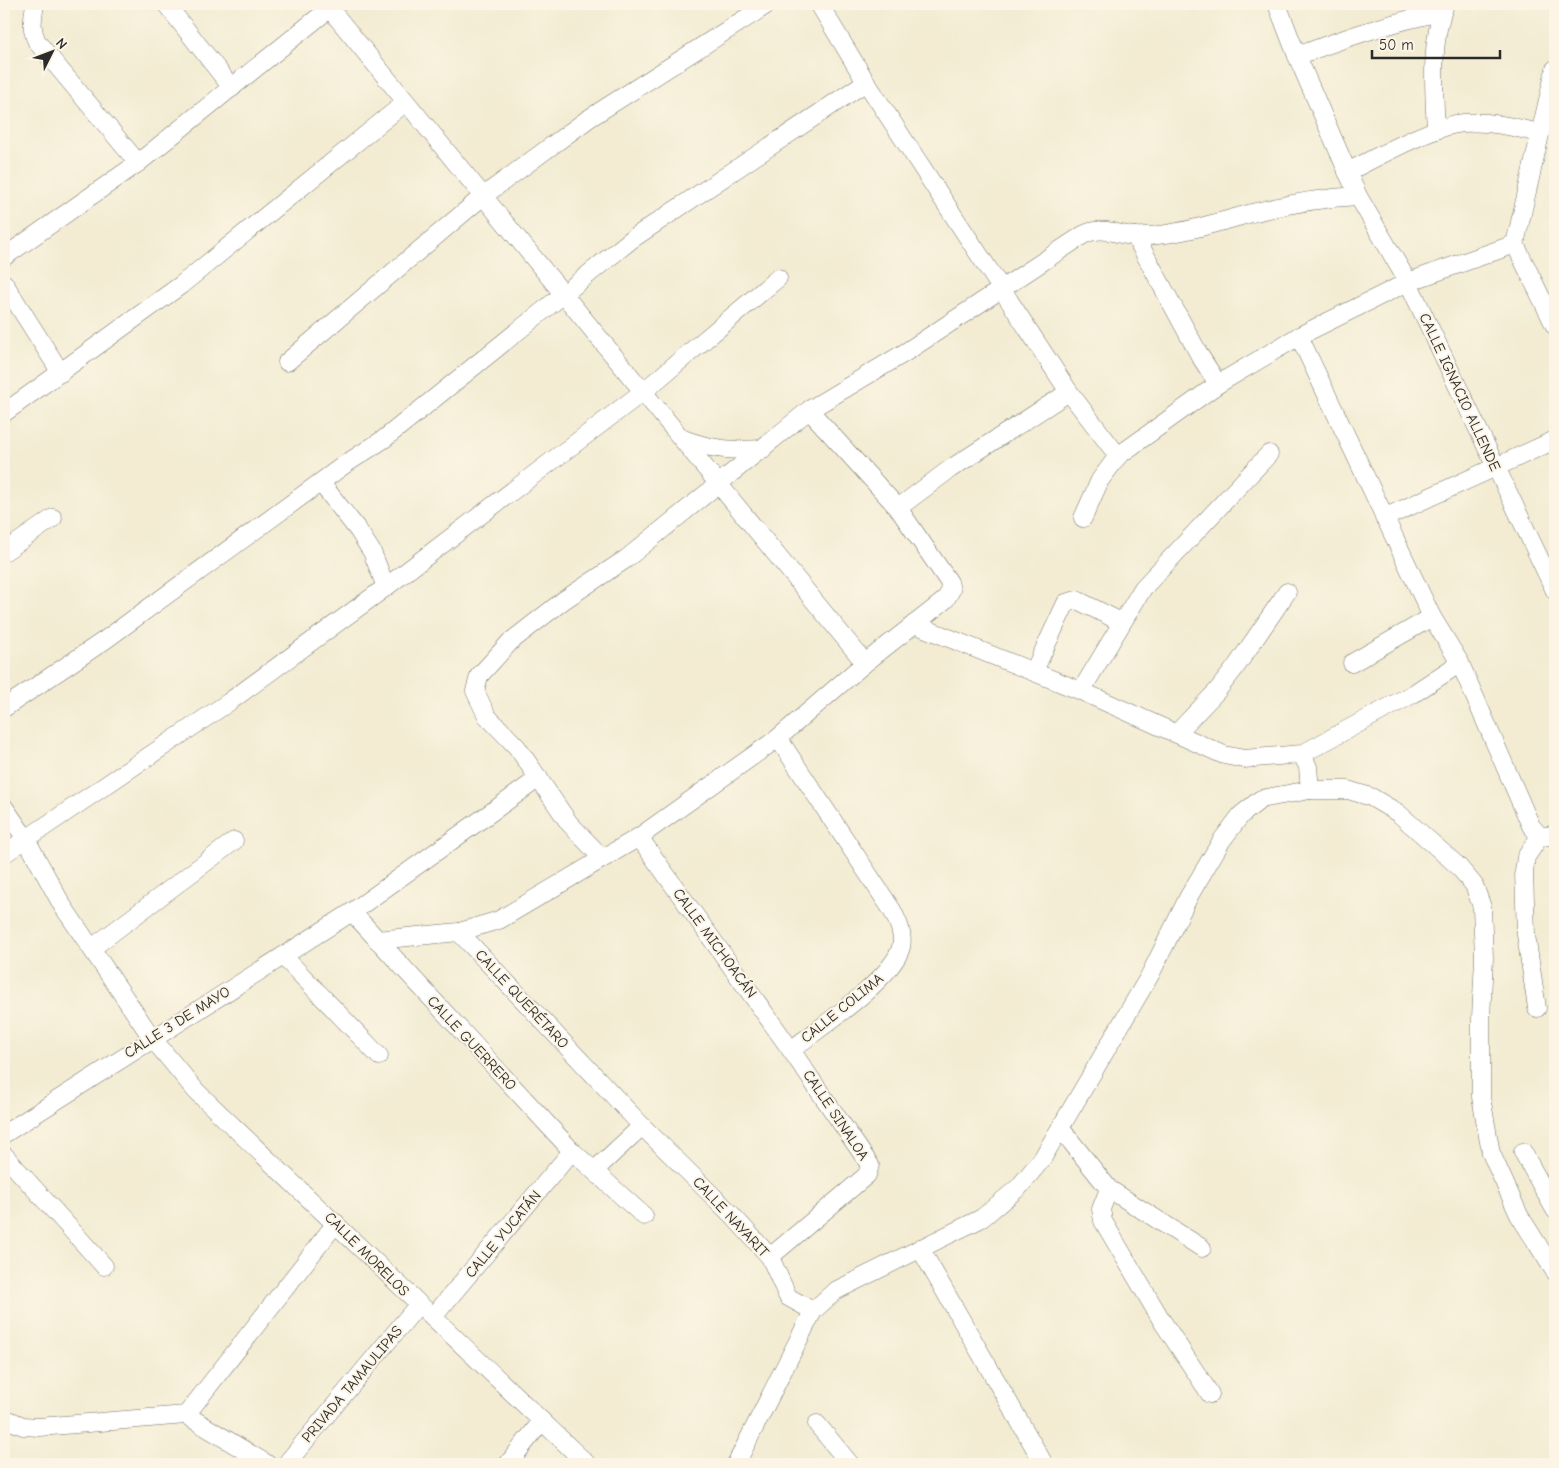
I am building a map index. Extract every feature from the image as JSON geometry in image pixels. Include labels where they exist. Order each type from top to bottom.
[{"type":"street","points":[[35,4],[32,31],[37,42],[138,163]]},
{"type":"street","points":[[166,4],[232,88]]},
{"type":"street","points":[[287,362],[482,196],[588,119],[768,4]]},
{"type":"street","points":[[819,4],[866,82],[1069,392],[1118,456]]},
{"type":"street","name":"CALLE IGNACIO ALLENDE","points":[[1277,4],[1297,56],[1358,196],[1408,282],[1555,591]]},
{"type":"street","points":[[4,257],[138,163],[232,88],[330,5],[482,196],[644,391],[718,486],[865,663]]},
{"type":"street","points":[[1297,56],[1345,38],[1443,8],[1435,53],[1436,130]]},
{"type":"street","points":[[1555,69],[1514,244],[1555,326]]},
{"type":"street","points":[[4,708],[104,640],[362,452],[384,439],[632,239],[866,82]]},
{"type":"street","points":[[4,412],[62,373],[181,285],[406,102]]},
{"type":"street","points":[[1348,172],[1436,130],[1461,123],[1485,122],[1539,133]]},
{"type":"street","points":[[602,858],[569,823],[517,748],[487,716],[479,703],[475,691],[479,676],[510,642],[564,600],[626,558],[718,486],[809,410],[1093,230],[1105,229],[1135,236],[1212,225],[1308,200],[1358,196]]},
{"type":"street","points":[[1135,236],[1200,356],[1218,384]]},
{"type":"street","points":[[1083,518],[1100,480],[1118,456],[1218,384],[1299,336],[1408,282],[1514,244]]},
{"type":"street","points":[[4,854],[229,702],[386,587],[644,391],[778,278]]},
{"type":"street","points":[[4,283],[62,373]]},
{"type":"street","points":[[1299,336],[1432,617],[1460,663],[1519,802],[1531,826],[1547,834],[1526,857],[1524,871],[1526,935],[1537,1008]]},
{"type":"street","points":[[898,508],[950,469],[1069,392]]},
{"type":"street","points":[[376,940],[459,932],[499,920],[639,837],[778,738],[865,663],[945,600],[951,590],[949,582],[898,508],[809,410]]},
{"type":"street","points":[[683,439],[700,446],[730,451],[763,448]]},
{"type":"street","points":[[1384,518],[1555,440]]},
{"type":"street","points":[[1081,691],[1142,588],[1269,454]]},
{"type":"street","points":[[321,483],[358,530],[372,552],[386,587]]},
{"type":"street","points":[[4,552],[53,518]]},
{"type":"street","points":[[1177,733],[1217,691],[1235,668],[1287,592]]},
{"type":"street","points":[[1034,671],[1066,602],[1077,600],[1121,622]]},
{"type":"street","points":[[1352,663],[1432,617]]},
{"type":"street","points":[[914,624],[1034,671],[1224,755],[1308,774],[1371,797],[1398,813],[1458,866],[1474,886],[1482,907],[1484,958],[1481,1018],[1481,1096],[1491,1153],[1519,1215],[1555,1272]]},
{"type":"street","points":[[736,1464],[811,1310],[835,1291],[982,1218],[1003,1202],[1042,1159],[1062,1129],[1150,975],[1189,896],[1222,840],[1241,815],[1261,799],[1308,774],[1413,694],[1460,663]]},
{"type":"street","name":"CALLE COLIMA","points":[[778,738],[892,910],[902,938],[896,960],[883,976],[791,1050]]},
{"type":"street","name":"CALLE 3 DE MAYO","points":[[4,1134],[352,912],[539,778]]},
{"type":"street","name":"CALLE MORELOS","points":[[4,807],[26,839],[62,906],[152,1038],[196,1091],[336,1223],[418,1305],[433,1317],[587,1464]]},
{"type":"street","name":"CALLE MICHOACÁN","points":[[639,837],[791,1050]]},
{"type":"street","points":[[92,948],[234,841]]},
{"type":"street","name":"CALLE GUERRERO","points":[[352,912],[572,1150],[644,1216]]},
{"type":"street","name":"CALLE QUERÉTARO","points":[[459,932],[642,1126]]},
{"type":"street","points":[[283,956],[379,1056]]},
{"type":"street","name":"CALLE SINALOA","points":[[770,1257],[867,1175],[870,1168],[791,1050]]},
{"type":"street","points":[[595,1170],[642,1126]]},
{"type":"street","name":"CALLE NAYARIT","points":[[642,1126],[732,1215],[770,1257],[788,1297],[811,1310]]},
{"type":"street","points":[[1062,1129],[1109,1189],[1202,1248]]},
{"type":"street","name":"CALLE YUCATÁN","points":[[433,1317],[572,1150]]},
{"type":"street","points":[[1522,1152],[1555,1210]]},
{"type":"street","points":[[4,1155],[104,1266]]},
{"type":"street","points":[[1109,1189],[1101,1209],[1103,1221],[1157,1313],[1210,1394]]},
{"type":"street","points":[[186,1415],[336,1223]]},
{"type":"street","points":[[920,1248],[1044,1464]]},
{"type":"street","name":"PRIVADA TAMAULIPAS","points":[[286,1464],[418,1305]]},
{"type":"street","points":[[4,1418],[23,1426],[39,1427],[186,1415],[267,1464]]},
{"type":"street","points":[[508,1464],[542,1421]]},
{"type":"street","points":[[817,1424],[850,1464]]}]
